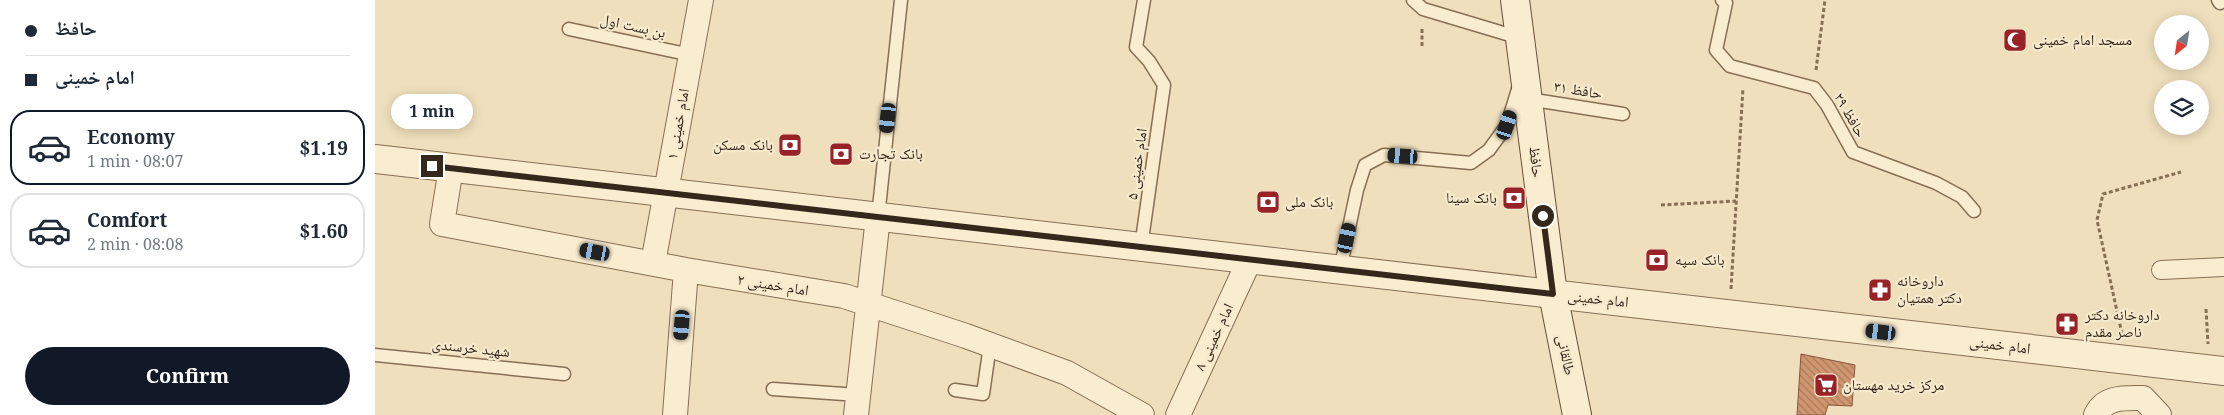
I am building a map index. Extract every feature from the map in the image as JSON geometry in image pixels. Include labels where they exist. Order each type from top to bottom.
[{"type":"street","name":"امام خمینی ۱","points":[[653,263],[701,0]]},
{"type":"street","name":"حافظ","points":[[1515,0],[1553,294]]},
{"type":"street","name":"امام خمینی","points":[[375,159],[2217,370]]},
{"type":"street","name":"امام خمینی ۲","points":[[451,168],[442,224],[686,270],[844,296],[1067,373],[1142,415]]},
{"type":"street","points":[[857,405],[878,217]]},
{"type":"street","name":"امام خمینی ۸","points":[[1178,415],[1250,259]]},
{"type":"street","points":[[2161,270],[2224,267]]},
{"type":"street","points":[[675,415],[686,270]]},
{"type":"street","name":"طالقانی","points":[[1553,294],[1577,415]]},
{"type":"street","points":[[2093,414],[2115,398],[2143,398],[2159,415]]},
{"type":"lane","points":[[878,217],[901,0]]},
{"type":"lane","name":"امام خمینی ۵","points":[[1141,247],[1164,85],[1149,61],[1136,47],[1144,0]]},
{"type":"lane","points":[[1413,0],[1423,9],[1521,38]]},
{"type":"lane","name":"حافظ ۲۹","points":[[1722,0],[1725,3],[1716,50],[1730,66],[1814,88],[1827,105],[1853,152],[1936,183],[1962,197],[1974,211]]},
{"type":"lane","name":"بن بست اول","points":[[569,29],[691,55]]},
{"type":"lane","points":[[1340,270],[1357,190],[1365,165],[1384,155],[1471,163],[1489,150],[1507,125],[1524,70]]},
{"type":"lane","name":"حافظ ۳۱","points":[[1528,99],[1623,114]]},
{"type":"lane","points":[[955,390],[983,394],[990,345]]},
{"type":"lane","name":"شهید خرسندی","points":[[375,355],[564,374]]},
{"type":"lane","points":[[773,389],[857,405]]},
{"type":"path","points":[[1814,88],[1825,0]]},
{"type":"path","points":[[1729,314],[1744,70]]},
{"type":"path","points":[[2128,360],[2097,220],[2103,194],[2181,172]]},
{"type":"path","points":[[1661,205],[1736,200]]},
{"type":"path","points":[[2206,309],[2217,370]]},
{"type":"building","name":"مرکز خرید مهستان","points":[[1801,354],[1855,365],[1852,406],[1828,405],[1825,415],[1797,415]]},
{"type":"place","name":"مسجد امام خمینی","points":[[2015,40]]},
{"type":"place","name":"بانک مسکن","points":[[790,145]]},
{"type":"place","name":"بانک تجارت","points":[[841,154]]},
{"type":"place","name":"بانک سینا","points":[[1514,198]]},
{"type":"place","name":"بانک ملی","points":[[1268,202]]},
{"type":"place","name":"بانک سپه","points":[[1657,260]]},
{"type":"place","name":"داروخانه دکتر همتیان","points":[[1880,290]]},
{"type":"place","name":"داروخانه دکتر ناصر مقدم","points":[[2067,324]]},
{"type":"place","name":"مرکز خرید مهستان","points":[[1826,385]]},
{"type":"route","points":[[432,166],[1553,294],[1543,216]]}]
